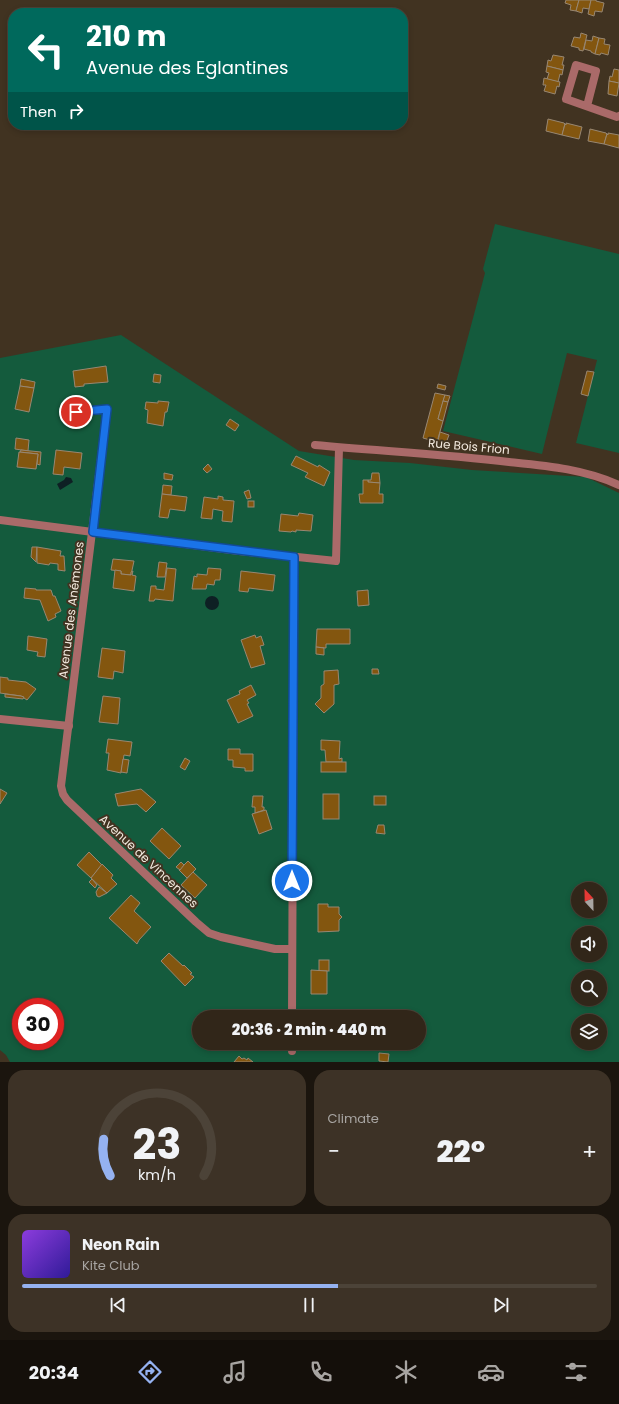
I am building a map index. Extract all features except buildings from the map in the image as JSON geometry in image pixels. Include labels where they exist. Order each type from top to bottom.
[{"type":"street","points":[[587,106],[596,71],[576,65],[566,99],[617,117],[619,116]]},
{"type":"street","name":"Avenue des Anémones","points":[[69,726],[107,409],[76,412]]},
{"type":"street","name":"Rue Bois Frion","points":[[314,445],[486,459],[563,468],[584,472],[619,485]]},
{"type":"street","points":[[0,520],[336,561],[339,448]]},
{"type":"street","points":[[292,1010],[294,557]]},
{"type":"street","points":[[0,719],[69,726]]},
{"type":"street","name":"Avenue de Vincennes","points":[[69,726],[61,786],[63,794],[68,800],[209,933],[276,949],[291,949]]},
{"type":"green space","points":[[495,224],[619,254],[619,453],[576,443],[597,360],[567,353],[542,454],[443,431],[485,273],[483,269]]},
{"type":"green space","points":[[121,335],[299,451],[354,460],[410,463],[472,470],[586,477],[619,493],[619,1062],[10,1062],[6,1055],[0,1050],[0,358]]},
{"type":"shaded area","points":[[66,477],[71,478],[73,482],[60,490],[57,484]]},
{"type":"shaded area","points":[[212,596],[217,598],[219,603],[217,608],[212,610],[207,608],[205,603],[207,598]]},
{"type":"route","points":[[76,412],[107,409],[93,532],[294,557],[292,881]]}]
